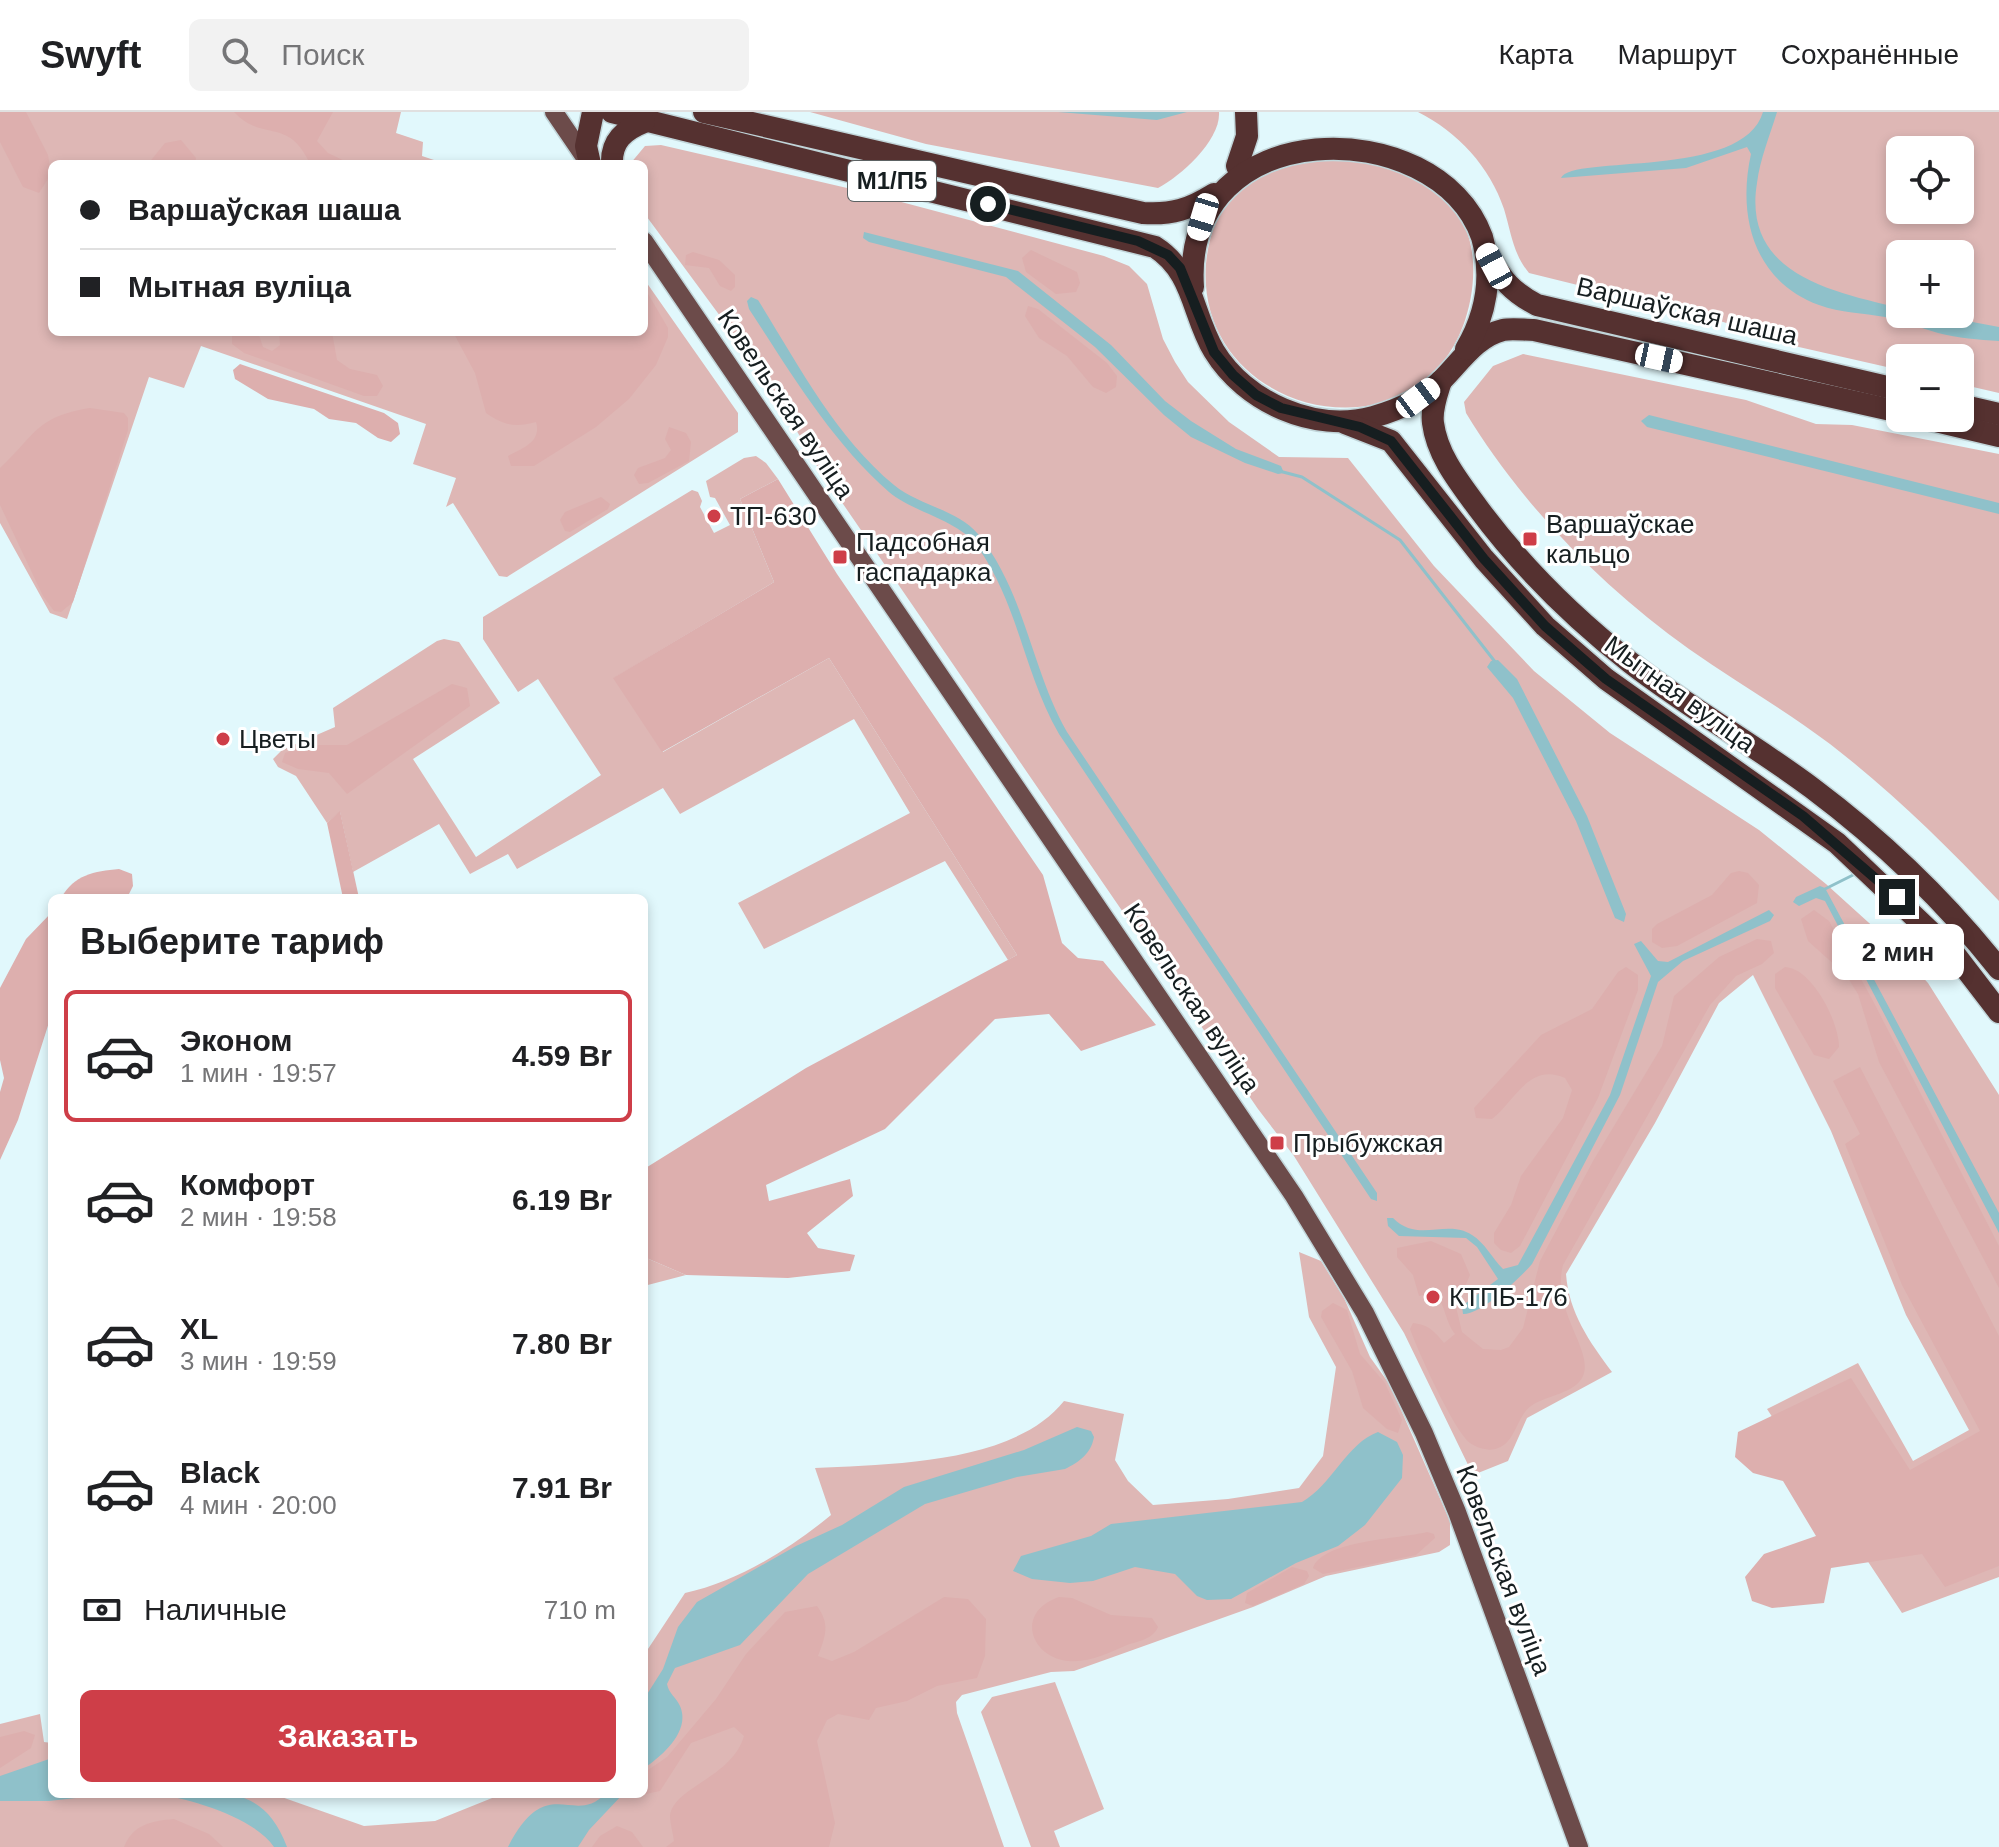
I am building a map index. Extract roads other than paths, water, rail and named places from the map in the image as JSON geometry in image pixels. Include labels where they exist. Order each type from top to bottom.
[{"type":"highway","points":[[589,160],[586,146],[593,112]]},
{"type":"highway","name":"Варшаўская шаша","points":[[612,112],[1138,241],[1168,255],[1180,268],[1208,338],[1233,375],[1256,395],[1308,417],[1336,421],[1365,419],[1393,411],[1441,381],[1484,339],[1504,330],[1534,330],[1886,409]]},
{"type":"highway","name":"Варшаўская шаша","points":[[704,112],[1143,213],[1167,215],[1190,209],[1215,193]]},
{"type":"highway","points":[[1236,167],[1247,136],[1246,112]]},
{"type":"highway","points":[[612,160],[611,153],[622,134],[644,122]]},
{"type":"highway","name":"Варшаўская шаша","points":[[1193,296],[1195,243],[1215,193],[1236,167],[1278,139],[1314,128]]},
{"type":"highway","name":"Варшаўская шаша","points":[[1404,141],[1443,168],[1463,192],[1478,220],[1486,251],[1502,281],[1514,293],[1537,305],[1886,387]]},
{"type":"highway","name":"Варшаўская шаша","points":[[1460,360],[1484,308],[1486,251]]},
{"type":"highway","name":"Мытная вуліца","points":[[1441,381],[1432,418],[1440,449],[1460,484],[1516,555],[1577,617],[1632,664],[1812,788],[1862,828],[1956,918],[1999,969]]},
{"type":"highway","points":[[1974,408],[1999,414]]},
{"type":"highway","name":"Мытная вуліца","points":[[1336,421],[1391,441],[1484,559],[1545,626],[1606,679],[1837,843],[1956,956],[1999,1012]]},
{"type":"highway","points":[[1974,430],[1999,436]]},
{"type":"main road","points":[[554,112],[587,160]]},
{"type":"main road","name":"Ковельская вуліца","points":[[648,247],[1294,1196],[1365,1313],[1424,1433],[1457,1512],[1579,1847]]},
{"type":"water","points":[[1058,112],[1187,112],[1157,120]]},
{"type":"water","points":[[1763,112],[1777,112],[1758,174],[1756,214],[1764,239],[1778,259],[1822,286],[1886,304],[1886,317],[1819,305],[1779,280],[1765,263],[1749,223],[1747,178],[1751,154],[1747,147],[1686,168],[1561,178],[1572,171],[1594,167],[1693,156],[1725,148],[1749,133]]},
{"type":"water","points":[[864,232],[1018,271],[1111,345],[1165,401],[1191,421],[1236,449],[1281,466],[1284,473],[1278,474],[1245,463],[1191,437],[1164,415],[1095,347],[1006,277],[869,242],[863,238]]},
{"type":"water","points":[[751,297],[758,300],[836,422],[873,466],[904,492],[970,526],[994,557],[1007,580],[1067,732],[1377,1193],[1377,1201],[1371,1199],[1059,734],[1037,686],[1002,591],[977,546],[958,529],[899,499],[868,472],[830,429],[796,382],[749,309],[747,301]]},
{"type":"water","points":[[1974,322],[1999,327],[1999,341],[1953,336],[1921,328],[1974,328]]},
{"type":"water","points":[[1649,415],[1999,503],[1999,514],[1647,427],[1641,421]]},
{"type":"water","points":[[1498,660],[1517,679],[1587,816],[1626,914],[1624,922],[1615,918],[1576,821],[1513,698],[1487,667],[1491,661]]},
{"type":"water","points":[[1820,886],[1825,888],[1999,1213],[1999,1233],[1825,901],[1816,898],[1799,906],[1793,902],[1796,897]]},
{"type":"water","points":[[1769,910],[1774,915],[1770,921],[1683,961],[1658,982],[1620,1095],[1532,1264],[1490,1302],[1463,1314],[1462,1306],[1498,1279],[1477,1247],[1466,1238],[1399,1236],[1388,1226],[1387,1218],[1413,1229],[1462,1230],[1481,1242],[1503,1269],[1518,1265],[1610,1095],[1651,976],[1634,944],[1641,941],[1658,961],[1668,962]]},
{"type":"water","points":[[1077,1427],[1091,1431],[1094,1437],[1084,1457],[1065,1469],[1017,1477],[925,1504],[808,1574],[740,1645],[675,1668],[667,1684],[680,1706],[682,1725],[673,1742],[648,1765],[648,1693],[663,1669],[678,1627],[697,1602],[796,1546],[842,1525],[904,1487],[1024,1450]]},
{"type":"water","points":[[1378,1432],[1397,1442],[1403,1455],[1402,1478],[1365,1525],[1338,1546],[1296,1563],[1231,1599],[1207,1600],[1197,1596],[1175,1574],[1135,1567],[1093,1581],[1070,1583],[1032,1579],[1013,1571],[1021,1556],[1091,1536],[1111,1524],[1302,1502],[1313,1495],[1357,1445]]},
{"type":"water","points":[[48,1759],[48,1798],[76,1798],[0,1801],[0,1776]]},
{"type":"water","points":[[176,1798],[242,1798],[250,1801],[264,1810],[277,1825],[287,1847],[274,1847],[252,1827],[220,1811]]},
{"type":"water","points":[[600,1798],[619,1798],[589,1830],[578,1847],[508,1847],[522,1824],[535,1811],[559,1804],[582,1806]]},
{"type":"waterway","points":[[1283,472],[1302,477],[1400,540],[1496,663]]},
{"type":"waterway","points":[[1825,889],[1857,873]]},
{"type":"place","name":"ТП-630","points":[[714,516]]},
{"type":"place","name":"Варшаўскае кальцо","points":[[1530,539]]},
{"type":"place","name":"Падсобная гаспадарка","points":[[840,557]]},
{"type":"place","name":"Цветы","points":[[223,739]]},
{"type":"place","name":"Прыбужская","points":[[1277,1143]]},
{"type":"place","name":"КТПБ-176","points":[[1433,1297]]}]
